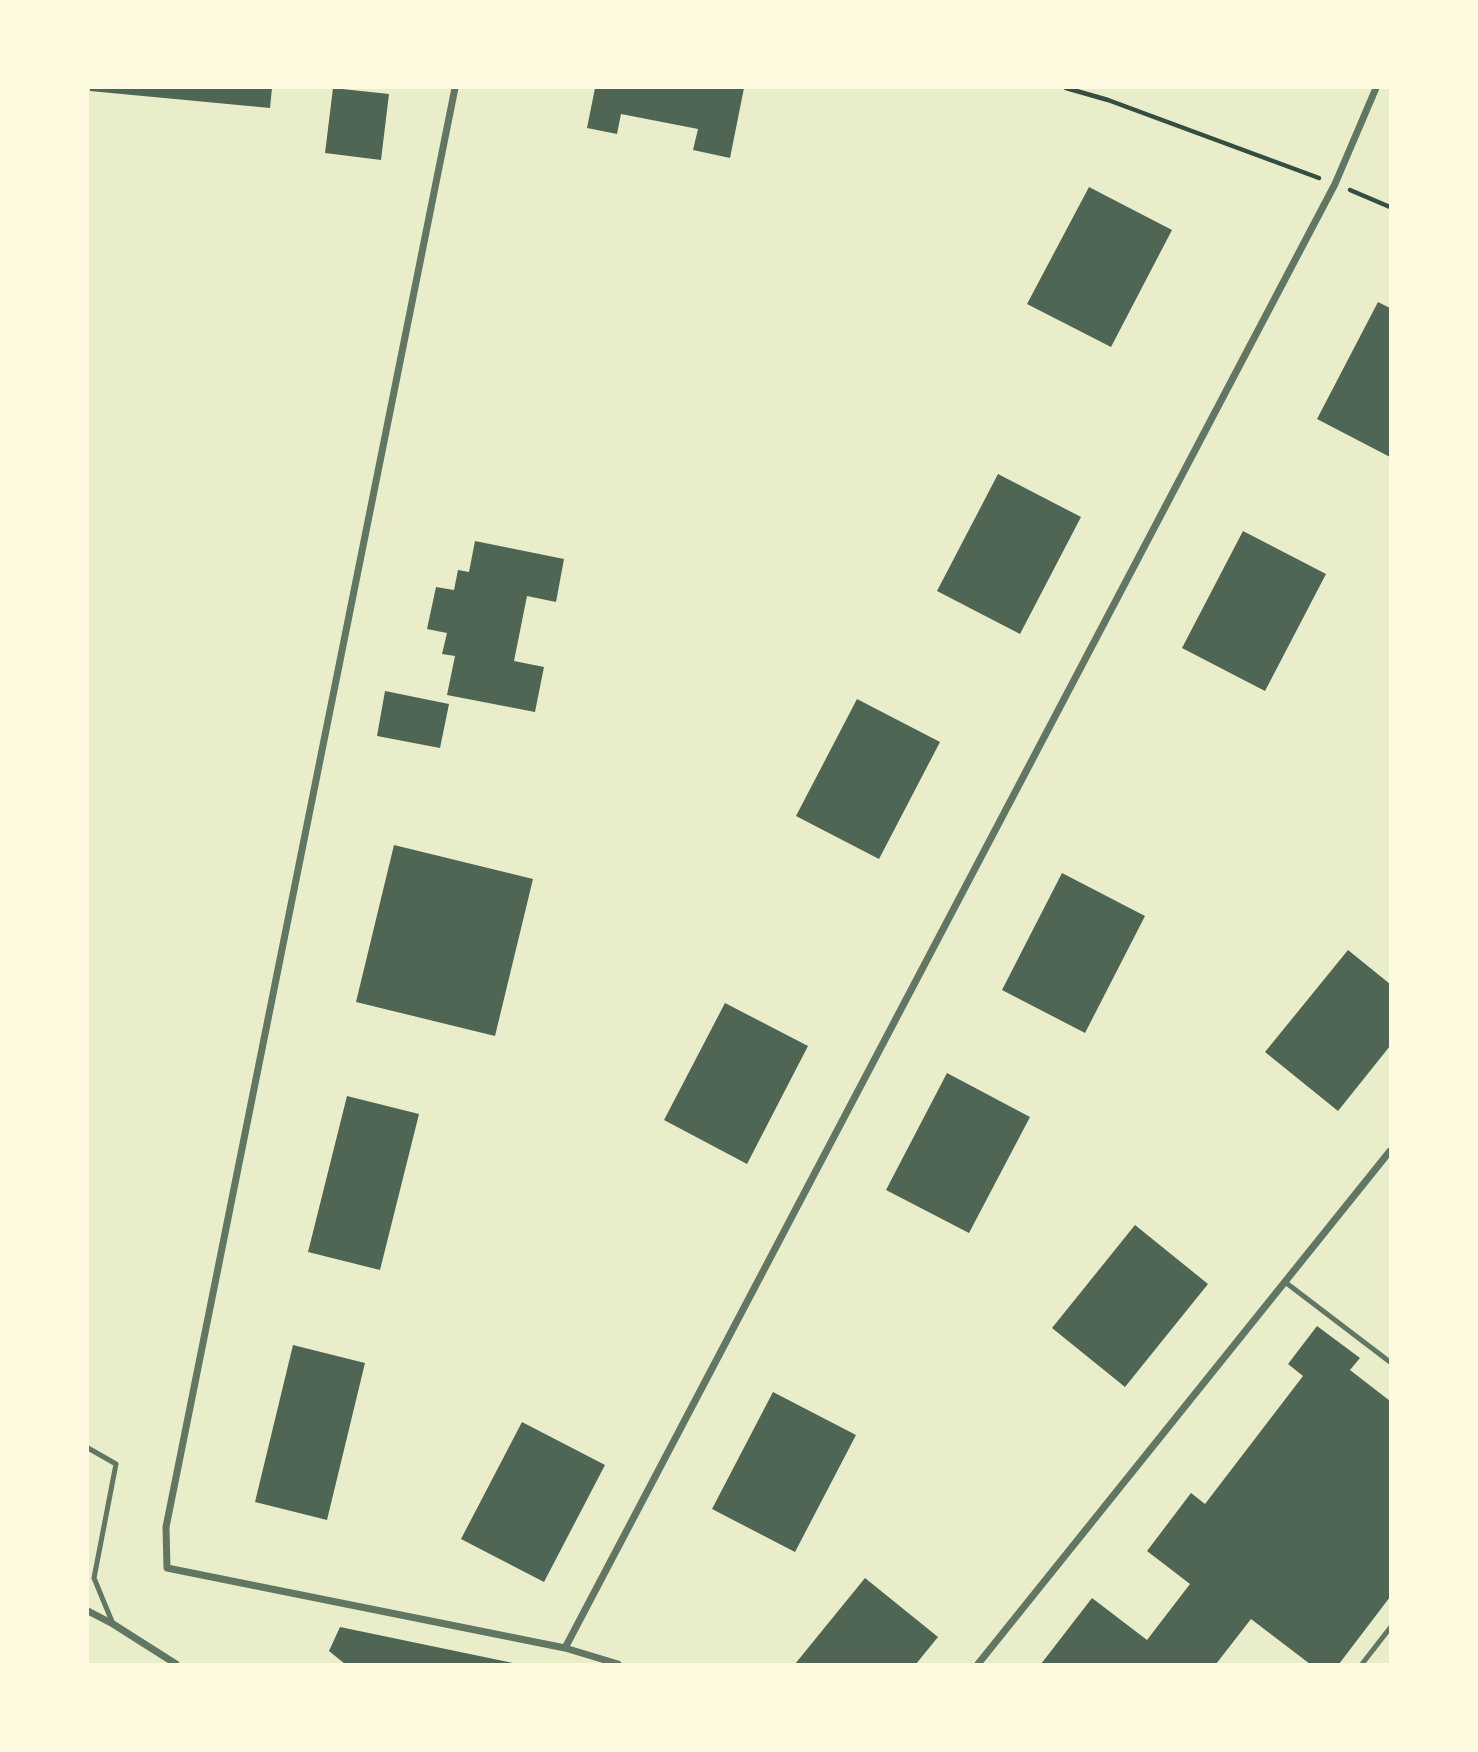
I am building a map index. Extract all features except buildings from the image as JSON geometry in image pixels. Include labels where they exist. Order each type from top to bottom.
[{"type":"street","points":[[455,88],[168,1514],[167,1568],[565,1648],[618,1664]]},
{"type":"street","points":[[565,1648],[1335,184],[1376,88]]},
{"type":"street","points":[[978,1664],[1391,1151]]},
{"type":"street","points":[[88,1611],[176,1664]]},
{"type":"lane","points":[[1286,1282],[1391,1362]]},
{"type":"lane","points":[[88,1448],[116,1464],[94,1578],[113,1624]]},
{"type":"lane","points":[[1362,1664],[1391,1628]]},
{"type":"path","points":[[1066,88],[1108,100],[1391,207]]}]
